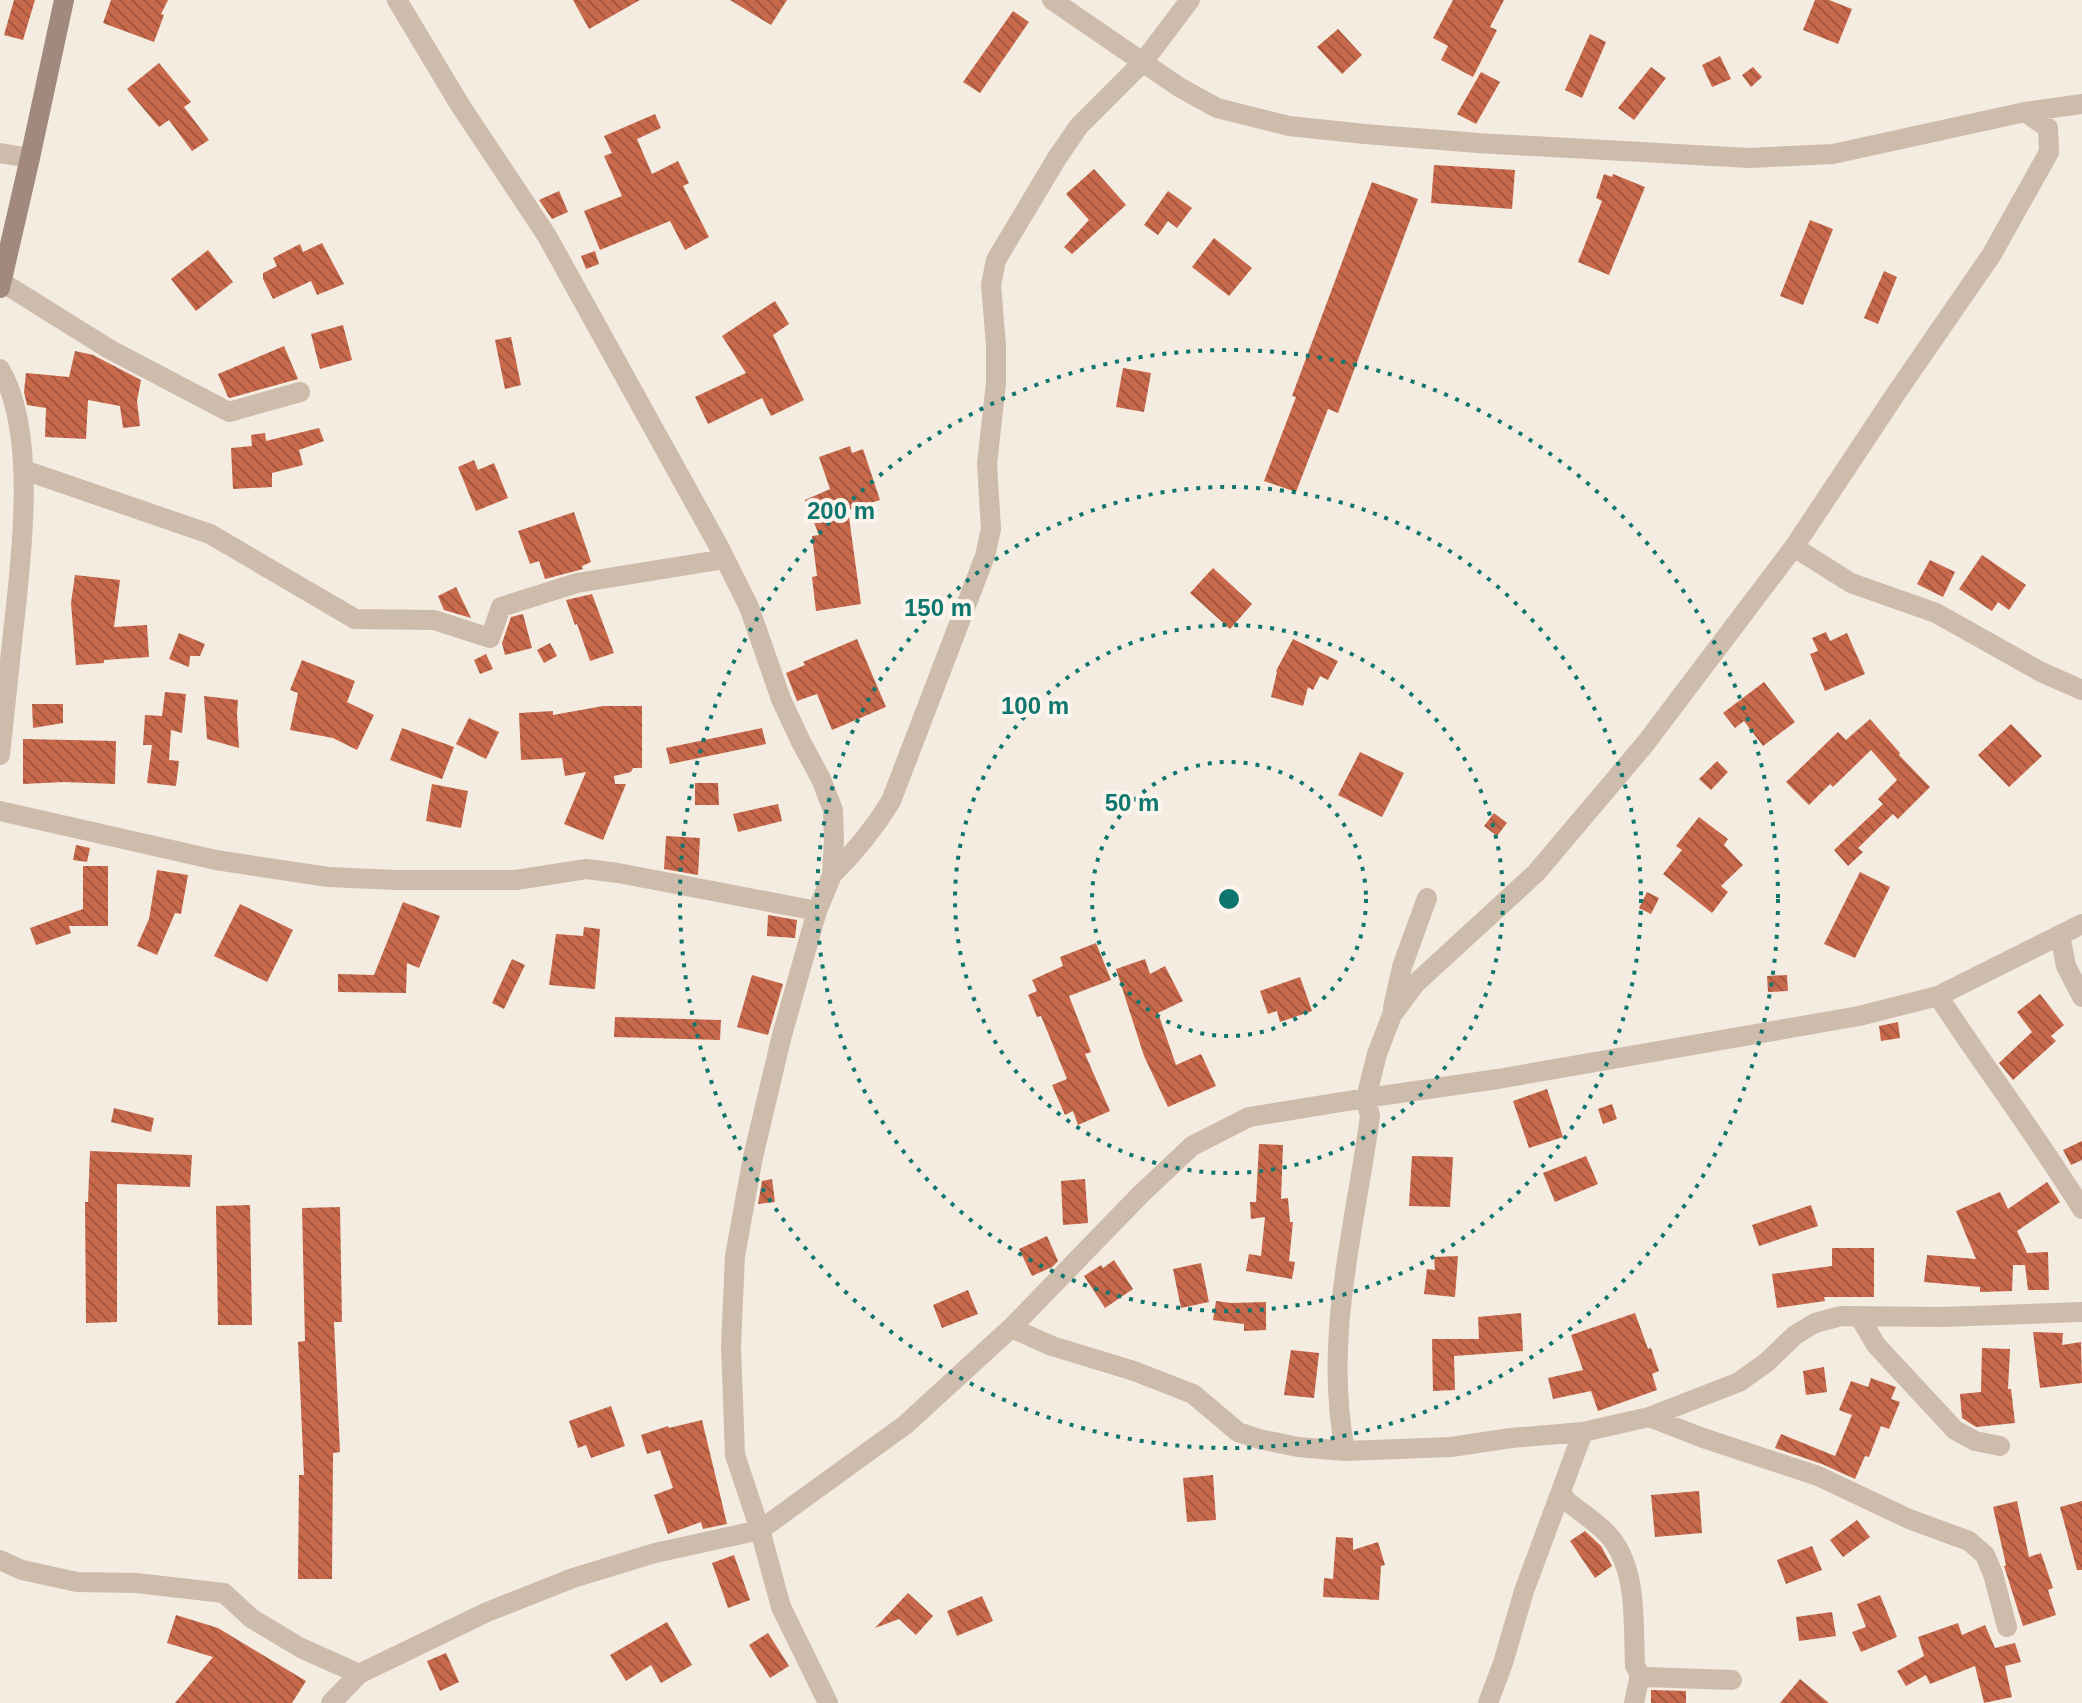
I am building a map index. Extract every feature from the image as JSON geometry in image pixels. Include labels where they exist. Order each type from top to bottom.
[{"type":"main road","points":[[1,283],[64,0]]},
{"type":"street","points":[[397,0],[460,105],[547,236],[725,559],[749,607],[781,699],[833,810],[832,875],[817,911],[782,1035],[753,1157],[735,1256],[731,1346],[735,1455],[781,1607],[828,1703]]},
{"type":"street","points":[[1052,0],[1179,87],[1217,108],[1289,126],[1478,143],[1749,158],[1833,154],[2025,112],[2082,104]]},
{"type":"street","points":[[832,875],[862,844],[891,801],[985,556],[991,529],[987,464],[996,383],[991,285],[996,260],[1079,126],[1143,62],[1190,0]]},
{"type":"street","points":[[1392,1015],[1415,984],[1536,873],[1645,744],[1794,547],[1992,254],[2049,152],[2048,128],[2025,112]]},
{"type":"street","points":[[0,153],[30,158]]},
{"type":"street","points":[[1,283],[109,349],[229,412],[300,392]]},
{"type":"street","points":[[0,369],[17,416],[24,470],[20,571],[0,755]]},
{"type":"street","points":[[24,470],[210,534],[355,619],[434,620],[490,638],[501,607],[577,583],[725,559]]},
{"type":"street","points":[[1794,547],[1851,583],[1936,613],[2041,672],[2082,690]]},
{"type":"street","points":[[0,811],[216,860],[328,877],[516,880],[586,869],[817,911]]},
{"type":"street","points":[[1345,1451],[1339,1421],[1336,1353],[1345,1268],[1370,1116],[1366,1098],[1377,1054],[1392,1015],[1402,967],[1427,898]]},
{"type":"street","points":[[331,1703],[359,1674],[487,1612],[573,1578],[655,1553],[760,1530],[905,1425],[1011,1328],[1192,1146],[1249,1117],[1513,1076],[1843,1019],[1938,996],[2082,924]]},
{"type":"street","points":[[2060,935],[2066,966],[2082,997]]},
{"type":"street","points":[[1938,996],[2082,1209]]},
{"type":"street","points":[[1011,1328],[1052,1346],[1134,1371],[1193,1394],[1238,1432],[1298,1447],[1345,1451],[1451,1447],[1583,1432],[1649,1417],[1739,1382],[1767,1362],[1795,1335],[1815,1323],[1841,1316],[1942,1317],[2082,1312]]},
{"type":"street","points":[[1859,1316],[1876,1345],[1955,1430],[1975,1441],[2000,1446]]},
{"type":"street","points":[[1649,1417],[1818,1476],[1909,1519],[1969,1541],[1985,1555],[1989,1564],[2007,1627]]},
{"type":"street","points":[[1488,1703],[1524,1591],[1583,1432]]},
{"type":"street","points":[[1562,1494],[1611,1538],[1624,1560],[1630,1581],[1635,1666],[1640,1674],[1645,1677],[1732,1680]]},
{"type":"street","points":[[0,1560],[22,1570],[77,1582],[136,1583],[224,1593],[251,1618],[301,1648],[359,1674]]},
{"type":"street","points":[[1634,1703],[1640,1674]]},
{"type":"building","points":[[14,0],[35,0],[23,40],[4,35]]},
{"type":"building","points":[[111,0],[168,0],[154,42],[103,23]]},
{"type":"building","points":[[573,0],[640,0],[589,29]]},
{"type":"building","points":[[730,0],[787,0],[771,25]]},
{"type":"building","points":[[1453,0],[1504,0],[1490,27],[1497,30],[1473,77],[1441,60],[1448,46],[1433,38]]},
{"type":"building","points":[[1815,0],[1829,0],[1852,9],[1838,44],[1803,30]]},
{"type":"building","points":[[1013,11],[1029,22],[980,93],[963,82]]},
{"type":"building","points":[[1338,29],[1362,55],[1342,74],[1317,47]]},
{"type":"building","points":[[1590,34],[1606,42],[1582,98],[1565,90]]},
{"type":"building","points":[[1720,56],[1731,79],[1712,87],[1702,65]]},
{"type":"building","points":[[159,63],[191,102],[184,107],[209,140],[192,151],[169,120],[159,127],[127,89]]},
{"type":"building","points":[[1651,67],[1666,78],[1634,120],[1618,108]]},
{"type":"building","points":[[1753,67],[1762,77],[1751,87],[1742,75]]},
{"type":"building","points":[[1481,72],[1500,82],[1476,124],[1457,114]]},
{"type":"building","points":[[655,114],[661,128],[637,139],[652,174],[678,161],[689,183],[683,186],[709,237],[685,250],[670,221],[600,250],[584,211],[622,196],[604,156],[612,153],[604,136]]},
{"type":"building","points":[[1434,165],[1515,170],[1512,209],[1431,203]]},
{"type":"building","points":[[1094,169],[1126,205],[1072,254],[1064,247],[1089,220],[1066,194]]},
{"type":"building","points":[[1604,174],[1612,177],[1613,174],[1645,187],[1609,275],[1578,262],[1602,201],[1596,198]]},
{"type":"building","points":[[1372,182],[1418,199],[1338,413],[1328,409],[1296,492],[1264,481],[1296,397],[1292,396]]},
{"type":"building","points":[[559,191],[568,212],[552,219],[539,200]]},
{"type":"building","points":[[1168,191],[1192,208],[1177,228],[1168,221],[1158,235],[1144,225]]},
{"type":"building","points":[[1810,220],[1833,229],[1803,305],[1780,296]]},
{"type":"building","points":[[1214,238],[1252,268],[1229,296],[1192,267]]},
{"type":"building","points":[[322,243],[344,284],[317,295],[311,281],[273,299],[263,273],[277,266],[273,258],[300,244],[303,252]]},
{"type":"building","points":[[208,250],[233,282],[196,311],[171,279]]},
{"type":"building","points":[[595,251],[599,264],[586,269],[581,256]]},
{"type":"building","points":[[1884,271],[1897,277],[1878,324],[1864,318]]},
{"type":"building","points":[[775,301],[789,324],[773,335],[804,400],[771,416],[762,398],[708,424],[695,397],[746,373],[722,336]]},
{"type":"building","points":[[343,325],[352,360],[320,369],[311,334]]},
{"type":"building","points":[[511,337],[521,385],[505,389],[495,340]]},
{"type":"building","points":[[284,346],[298,379],[228,397],[218,374]]},
{"type":"building","points":[[75,351],[93,355],[141,380],[137,401],[140,426],[123,428],[120,406],[88,400],[86,439],[45,437],[46,408],[27,405],[24,392],[26,373],[69,377]]},
{"type":"building","points":[[1123,368],[1151,373],[1144,412],[1116,407]]},
{"type":"building","points":[[319,428],[324,441],[299,450],[303,465],[272,473],[272,487],[233,489],[231,448],[252,446],[251,435],[265,433],[266,441]]},
{"type":"building","points":[[850,446],[852,453],[863,449],[880,500],[848,510],[861,604],[816,611],[812,577],[817,576],[812,536],[819,535],[805,500],[830,489],[819,457]]},
{"type":"building","points":[[474,460],[478,470],[494,463],[508,498],[476,511],[458,467]]},
{"type":"building","points":[[574,512],[591,562],[582,566],[583,569],[545,579],[539,561],[530,564],[518,531]]},
{"type":"building","points":[[1982,555],[2026,585],[2009,610],[1998,602],[1992,611],[1959,589]]},
{"type":"building","points":[[1930,560],[1955,572],[1943,597],[1917,584]]},
{"type":"building","points":[[1213,568],[1252,604],[1230,629],[1190,593]]},
{"type":"building","points":[[75,575],[120,580],[114,627],[147,625],[149,657],[76,665],[71,603]]},
{"type":"building","points":[[456,587],[471,618],[444,610],[438,596]]},
{"type":"building","points":[[592,594],[614,653],[590,661],[566,600]]},
{"type":"building","points":[[523,614],[532,648],[505,655],[502,643],[511,617]]},
{"type":"building","points":[[1826,632],[1830,641],[1847,633],[1865,674],[1825,691],[1810,654],[1818,651],[1812,638]]},
{"type":"building","points":[[179,633],[205,644],[200,656],[190,656],[189,667],[169,659]]},
{"type":"building","points":[[857,639],[886,707],[832,730],[817,694],[797,701],[786,673],[805,665],[803,662]]},
{"type":"building","points":[[1293,639],[1338,661],[1328,680],[1320,676],[1313,690],[1308,687],[1303,706],[1271,697],[1276,671]]},
{"type":"building","points":[[550,643],[557,656],[544,663],[537,650]]},
{"type":"building","points":[[486,654],[493,669],[480,674],[474,660]]},
{"type":"building","points":[[302,660],[355,681],[347,702],[374,715],[357,750],[333,738],[290,730],[298,693],[290,690]]},
{"type":"building","points":[[1764,682],[1795,722],[1763,746],[1744,721],[1735,728],[1723,713]]},
{"type":"building","points":[[165,692],[186,694],[182,733],[171,730],[169,760],[179,761],[176,786],[147,783],[152,745],[143,745],[145,715],[162,716]]},
{"type":"building","points":[[204,696],[238,700],[239,748],[207,739]]},
{"type":"building","points":[[32,704],[63,704],[63,723],[33,728]]},
{"type":"building","points":[[603,706],[642,706],[642,768],[633,768],[631,772],[614,776],[615,784],[626,784],[603,840],[564,824],[586,772],[565,776],[562,758],[521,760],[519,713],[553,711],[553,715]]},
{"type":"building","points":[[469,718],[499,732],[486,759],[456,744]]},
{"type":"building","points":[[1870,719],[1930,787],[1898,819],[1893,814],[1858,848],[1863,852],[1848,866],[1834,850],[1883,804],[1878,799],[1897,780],[1871,750],[1833,787],[1830,784],[1809,805],[1786,782],[1838,732],[1846,740]]},
{"type":"building","points":[[2011,724],[2042,756],[2009,787],[1978,755]]},
{"type":"building","points":[[402,728],[454,747],[442,779],[390,760]]},
{"type":"building","points":[[762,728],[766,744],[670,764],[666,748]]},
{"type":"building","points":[[23,739],[116,741],[115,784],[23,784]]},
{"type":"building","points":[[1360,752],[1404,773],[1382,817],[1338,795]]},
{"type":"building","points":[[1717,761],[1728,772],[1711,790],[1699,779]]},
{"type":"building","points":[[695,783],[718,783],[719,805],[695,805]]},
{"type":"building","points":[[432,784],[468,791],[461,828],[426,821]]},
{"type":"building","points":[[778,804],[782,821],[738,832],[733,814]]},
{"type":"building","points":[[1494,813],[1507,823],[1497,836],[1484,826]]},
{"type":"building","points":[[1699,817],[1728,839],[1724,845],[1743,865],[1721,886],[1728,892],[1712,913],[1663,874],[1682,850],[1676,846]]},
{"type":"building","points":[[666,836],[700,838],[698,875],[664,869]]},
{"type":"building","points":[[76,845],[90,848],[87,862],[73,860]]},
{"type":"building","points":[[83,866],[108,866],[108,926],[69,926],[71,933],[36,945],[30,928],[83,909]]},
{"type":"building","points":[[157,870],[188,875],[181,914],[175,913],[157,955],[137,946],[149,919]]},
{"type":"building","points":[[1860,872],[1890,887],[1855,958],[1824,944]]},
{"type":"building","points":[[1647,892],[1659,898],[1651,914],[1639,908]]},
{"type":"building","points":[[403,902],[440,916],[419,968],[407,963],[406,993],[338,992],[338,974],[374,975]]},
{"type":"building","points":[[240,904],[293,930],[267,982],[214,956]]},
{"type":"building","points":[[768,915],[797,920],[795,938],[767,936]]},
{"type":"building","points":[[584,927],[600,929],[595,989],[549,985],[556,934],[583,936]]},
{"type":"building","points":[[1096,943],[1111,980],[1069,996],[1091,1052],[1085,1054],[1110,1111],[1078,1125],[1073,1111],[1065,1115],[1052,1085],[1067,1079],[1041,1016],[1037,1017],[1028,995],[1037,991],[1032,980],[1063,966],[1060,957]]},
{"type":"building","points":[[512,959],[525,965],[504,1009],[492,1003]]},
{"type":"building","points":[[1145,959],[1150,974],[1165,966],[1183,1001],[1158,1013],[1176,1065],[1201,1054],[1216,1086],[1168,1107],[1144,1056],[1116,969]]},
{"type":"building","points":[[752,975],[783,984],[768,1035],[737,1027]]},
{"type":"building","points":[[1787,975],[1788,991],[1768,992],[1767,976]]},
{"type":"building","points":[[1300,977],[1312,1011],[1280,1022],[1277,1011],[1268,1014],[1260,991]]},
{"type":"building","points":[[2040,994],[2064,1025],[2051,1036],[2056,1041],[2013,1080],[1999,1063],[2032,1032],[2017,1012]]},
{"type":"building","points":[[615,1017],[721,1020],[720,1040],[614,1037]]},
{"type":"building","points":[[1898,1022],[1900,1038],[1881,1041],[1879,1026]]},
{"type":"building","points":[[1547,1089],[1563,1137],[1529,1148],[1513,1101]]},
{"type":"building","points":[[1612,1104],[1617,1119],[1603,1124],[1598,1109]]},
{"type":"building","points":[[114,1108],[154,1118],[151,1132],[111,1122]]},
{"type":"building","points":[[2082,1141],[2082,1160],[2071,1165],[2063,1150]]},
{"type":"building","points":[[1259,1144],[1283,1145],[1281,1199],[1288,1198],[1290,1222],[1293,1222],[1289,1261],[1295,1262],[1292,1279],[1246,1271],[1249,1254],[1261,1256],[1265,1217],[1251,1219],[1250,1202],[1256,1202]]},
{"type":"building","points":[[90,1151],[192,1155],[190,1187],[117,1184],[117,1322],[86,1323],[85,1202],[88,1202]]},
{"type":"building","points":[[1412,1156],[1453,1157],[1450,1207],[1409,1206]]},
{"type":"building","points":[[1586,1156],[1598,1184],[1555,1202],[1543,1173]]},
{"type":"building","points":[[772,1179],[775,1202],[758,1204],[762,1181]]},
{"type":"building","points":[[1085,1179],[1088,1223],[1063,1225],[1061,1181]]},
{"type":"building","points":[[2047,1182],[2060,1202],[2017,1231],[2027,1253],[2048,1252],[2049,1290],[2028,1290],[2025,1265],[2013,1265],[2012,1291],[1980,1292],[1980,1287],[1924,1282],[1927,1255],[1976,1259],[1956,1211],[2000,1192],[2008,1209]]},
{"type":"building","points":[[250,1205],[252,1325],[218,1325],[216,1206]]},
{"type":"building","points":[[1811,1205],[1818,1226],[1759,1246],[1752,1225]]},
{"type":"building","points":[[340,1207],[342,1322],[334,1322],[340,1452],[333,1453],[332,1579],[298,1579],[299,1475],[304,1475],[298,1342],[305,1341],[302,1208]]},
{"type":"building","points":[[1047,1236],[1058,1261],[1032,1276],[1019,1249]]},
{"type":"building","points":[[1832,1248],[1874,1248],[1874,1297],[1824,1297],[1825,1301],[1777,1308],[1772,1274],[1832,1266]]},
{"type":"building","points":[[1458,1256],[1455,1297],[1424,1294],[1427,1269],[1435,1270],[1434,1257]]},
{"type":"building","points":[[1114,1260],[1133,1289],[1105,1308],[1084,1276]]},
{"type":"building","points":[[1201,1263],[1209,1302],[1181,1308],[1173,1269]]},
{"type":"building","points":[[968,1290],[978,1314],[942,1328],[933,1305]]},
{"type":"building","points":[[1216,1301],[1266,1302],[1266,1330],[1244,1331],[1244,1324],[1213,1320]]},
{"type":"building","points":[[1521,1313],[1523,1351],[1454,1356],[1455,1390],[1433,1391],[1432,1339],[1479,1339],[1478,1317]]},
{"type":"building","points":[[1635,1313],[1659,1371],[1652,1374],[1657,1390],[1598,1411],[1591,1391],[1553,1399],[1548,1378],[1583,1370],[1571,1335]]},
{"type":"building","points":[[2033,1332],[2063,1333],[2062,1345],[2081,1342],[2082,1383],[2040,1388]]},
{"type":"building","points":[[1982,1348],[2010,1349],[2008,1389],[2011,1389],[2015,1423],[1976,1427],[1962,1418],[1960,1394],[1981,1392]]},
{"type":"building","points":[[1291,1350],[1319,1353],[1314,1398],[1284,1395]]},
{"type":"building","points":[[1824,1367],[1827,1392],[1806,1395],[1803,1371]]},
{"type":"building","points":[[1871,1378],[1896,1387],[1891,1399],[1900,1402],[1889,1429],[1881,1426],[1869,1457],[1865,1456],[1855,1479],[1775,1448],[1781,1434],[1835,1456],[1852,1415],[1839,1410],[1851,1381],[1868,1387]]},
{"type":"building","points":[[611,1406],[625,1446],[591,1458],[586,1445],[578,1448],[569,1421]]},
{"type":"building","points":[[702,1420],[727,1524],[703,1529],[701,1522],[668,1534],[654,1495],[673,1488],[660,1450],[647,1454],[641,1435]]},
{"type":"building","points":[[1213,1475],[1216,1520],[1187,1522],[1183,1478]]},
{"type":"building","points":[[1699,1491],[1702,1533],[1655,1537],[1651,1495]]},
{"type":"building","points":[[2017,1501],[2029,1557],[2041,1553],[2053,1588],[2048,1590],[2056,1615],[2023,1626],[2004,1566],[1993,1507]]},
{"type":"building","points":[[2082,1501],[2082,1570],[2077,1570],[2060,1507]]},
{"type":"building","points":[[1857,1520],[1870,1537],[1843,1557],[1830,1540]]},
{"type":"building","points":[[1585,1531],[1601,1546],[1612,1566],[1595,1578],[1570,1541]]},
{"type":"building","points":[[1336,1537],[1353,1538],[1353,1550],[1378,1542],[1385,1565],[1381,1566],[1379,1600],[1323,1597],[1324,1578],[1333,1579]]},
{"type":"building","points":[[1812,1546],[1822,1570],[1786,1584],[1777,1560]]},
{"type":"building","points":[[734,1555],[750,1600],[728,1608],[712,1563]]},
{"type":"building","points":[[908,1593],[933,1616],[916,1635],[899,1619],[875,1628]]},
{"type":"building","points":[[1880,1595],[1897,1637],[1861,1652],[1852,1632],[1866,1627],[1857,1604]]},
{"type":"building","points":[[982,1596],[993,1621],[957,1636],[947,1611]]},
{"type":"building","points":[[1832,1612],[1836,1636],[1799,1641],[1796,1617]]},
{"type":"building","points":[[176,1615],[218,1628],[306,1681],[292,1703],[175,1703],[213,1657],[167,1643]]},
{"type":"building","points":[[667,1622],[692,1665],[661,1683],[651,1665],[626,1681],[610,1655]]},
{"type":"building","points":[[1958,1623],[1962,1635],[1985,1625],[1995,1648],[2015,1643],[2021,1662],[2005,1666],[2012,1697],[1984,1703],[1975,1666],[1930,1684],[1926,1675],[1906,1686],[1897,1671],[1924,1656],[1918,1637]]},
{"type":"building","points":[[768,1633],[789,1666],[770,1678],[749,1645]]},
{"type":"building","points":[[446,1653],[459,1682],[440,1691],[427,1661]]},
{"type":"building","points":[[1800,1679],[1829,1703],[1780,1703]]},
{"type":"building","points":[[1651,1690],[1686,1691],[1686,1703],[1651,1703]]}]
